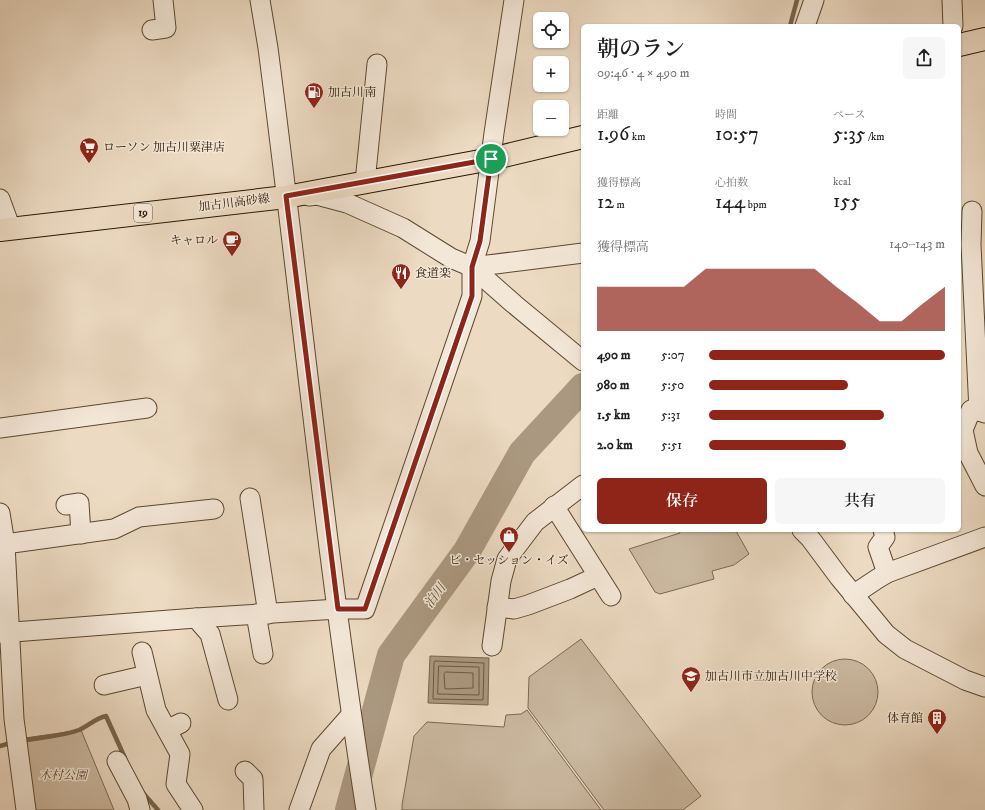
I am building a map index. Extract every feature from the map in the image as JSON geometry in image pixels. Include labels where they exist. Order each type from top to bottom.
[{"type":"main road","points":[[961,45],[985,39]]},
{"type":"main road","name":"加古川高砂線","points":[[5,230],[286,196],[491,159],[581,137]]},
{"type":"street","points":[[152,30],[166,28],[163,0]]},
{"type":"street","points":[[260,0],[268,48],[351,715],[366,810]]},
{"type":"street","points":[[5,633],[196,618],[338,609],[365,609],[472,296],[472,267],[480,241],[495,125],[514,0]]},
{"type":"street","points":[[806,24],[814,0]]},
{"type":"street","points":[[952,0],[953,24]]},
{"type":"street","points":[[365,182],[377,64]]},
{"type":"street","points":[[286,196],[317,195],[348,203],[415,234],[451,258],[472,267],[581,359]]},
{"type":"street","points":[[0,199],[5,230]]},
{"type":"street","points":[[972,211],[971,245],[981,355],[982,412],[971,410],[961,430],[968,453],[985,486]]},
{"type":"street","points":[[472,267],[581,253]]},
{"type":"street","points":[[0,428],[147,408]]},
{"type":"street","points":[[492,646],[501,581],[507,559],[535,522],[581,486]]},
{"type":"street","points":[[250,498],[262,614],[263,654]]},
{"type":"street","points":[[66,505],[79,504],[81,534]]},
{"type":"street","points":[[554,506],[611,596]]},
{"type":"street","points":[[5,544],[114,529],[139,517],[214,509]]},
{"type":"street","points":[[0,516],[5,544],[7,720],[26,810]]},
{"type":"street","points":[[804,532],[853,595],[886,634],[905,649],[965,680],[985,687]]},
{"type":"street","points":[[883,532],[885,538],[878,547],[887,573]]},
{"type":"street","points":[[853,595],[887,573],[985,537]]},
{"type":"street","points":[[497,607],[514,609],[528,605],[570,589],[598,576]]},
{"type":"street","points":[[196,618],[210,634],[215,684],[228,700]]},
{"type":"street","points":[[142,652],[156,710],[174,726],[180,754],[176,784],[193,810]]},
{"type":"street","points":[[104,685],[147,674]]},
{"type":"street","points":[[299,810],[321,749],[351,715]]},
{"type":"street","points":[[117,761],[137,799],[140,810]]},
{"type":"street","points":[[245,771],[253,779],[254,810]]},
{"type":"green space","points":[[737,532],[749,554],[734,565],[712,571],[714,579],[660,594],[655,592],[629,549],[680,533]]},
{"type":"green space","points":[[581,639],[701,796],[683,810],[604,810],[528,708],[529,677]]},
{"type":"green space","points":[[845,659],[858,662],[868,669],[875,679],[878,692],[875,705],[868,715],[858,722],[845,725],[832,722],[822,715],[815,705],[812,692],[815,679],[822,669],[832,662]]},
{"type":"green space","points":[[527,710],[601,810],[402,810],[414,736],[427,722],[504,727],[506,715],[521,714]]},
{"type":"green space","name":"木村公園","points":[[81,730],[114,810],[33,810],[25,738]]},
{"type":"water","points":[[430,656],[489,658],[488,705],[428,703]]},
{"type":"waterway","points":[[791,24],[797,0]]},
{"type":"waterway","name":"泊川","points":[[349,810],[391,655],[467,551],[522,453],[581,389]]},
{"type":"waterway","points":[[21,741],[57,736],[79,730],[99,718],[106,716],[125,758]]},
{"type":"waterway","points":[[0,746],[13,742]]},
{"type":"waterway","points":[[143,793],[158,810]]},
{"type":"place","name":"加古川南","points":[[314,109]]},
{"type":"place","name":"ローソン 加古川粟津店","points":[[89,164]]},
{"type":"place","name":"キャロル","points":[[232,257]]},
{"type":"place","name":"食道楽","points":[[401,290]]},
{"type":"place","name":"ビ・セッション・イズ","points":[[509,553]]},
{"type":"place","name":"加古川市立加古川中学校","points":[[691,693]]},
{"type":"place","name":"体育館","points":[[937,735]]},
{"type":"route","points":[[491,159],[480,241],[472,267],[472,296],[436,404],[365,609],[338,609],[286,196],[491,159]]}]
